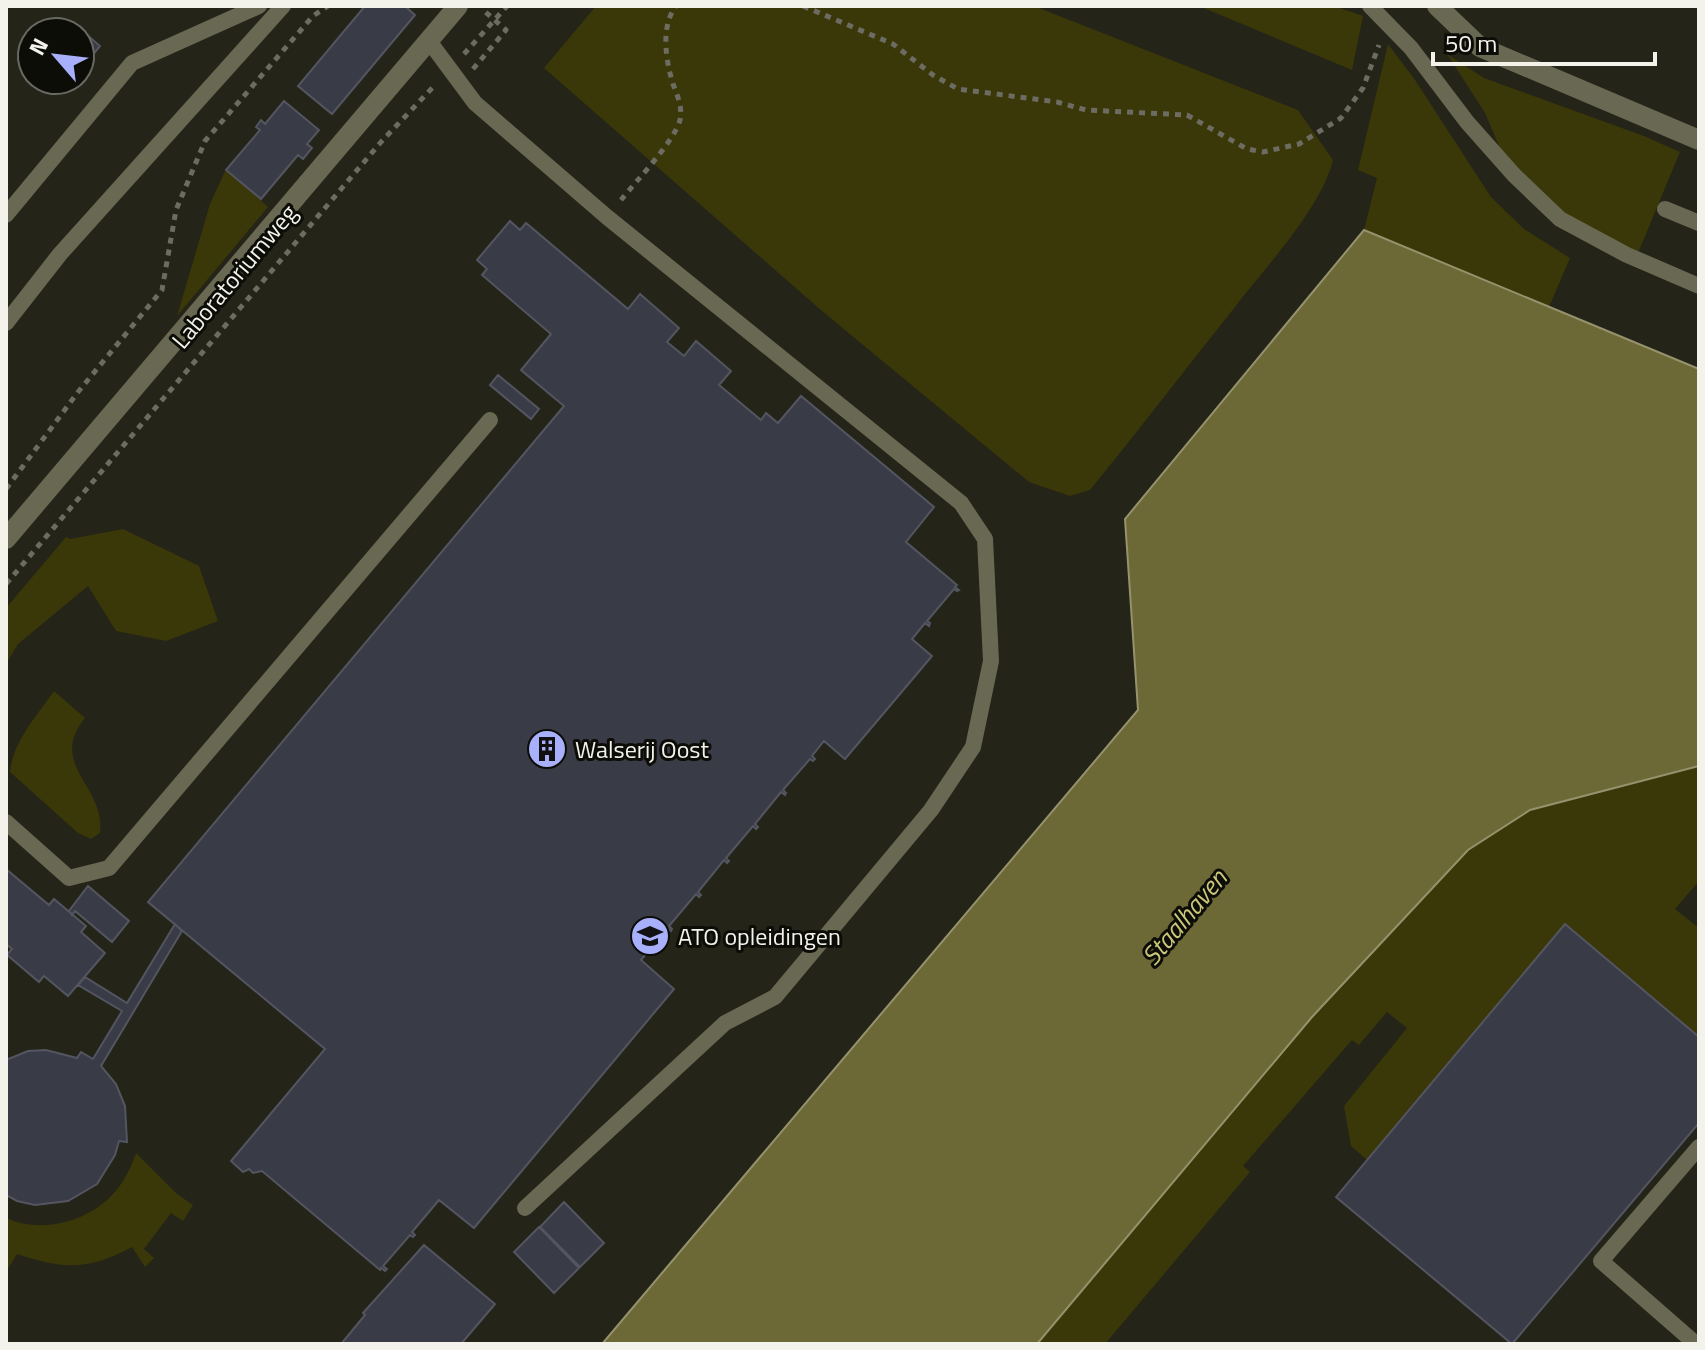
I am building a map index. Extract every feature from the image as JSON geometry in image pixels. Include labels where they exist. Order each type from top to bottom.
[{"type":"street","name":"Laboratoriumweg","points":[[6,539],[458,6]]},
{"type":"street","points":[[1437,6],[1480,47],[1699,140]]},
{"type":"lane","points":[[6,215],[132,63],[259,6]]},
{"type":"lane","points":[[6,323],[60,254],[283,6]]},
{"type":"lane","points":[[1370,6],[1411,48],[1467,122],[1514,175],[1560,219],[1627,255],[1699,286]]},
{"type":"lane","points":[[429,41],[448,71],[475,103],[607,217],[961,503],[985,539],[991,661],[973,747],[931,810],[775,997],[725,1023],[525,1208]]},
{"type":"lane","points":[[1665,209],[1699,223]]},
{"type":"lane","points":[[6,822],[69,878],[109,868],[490,420]]},
{"type":"lane","points":[[1696,1344],[1601,1261],[1699,1147]]},
{"type":"path","name":"Laboratoriumweg","points":[[6,489],[78,392],[162,290],[176,210],[205,141],[313,16],[328,6]]},
{"type":"path","points":[[460,85],[506,30],[478,6]]},
{"type":"path","name":"Laboratoriumweg","points":[[6,584],[371,154],[507,6]]},
{"type":"path","points":[[607,217],[664,147],[680,120],[679,103],[669,69],[666,35],[672,9],[676,6]]},
{"type":"path","points":[[803,6],[893,44],[933,75],[958,89],[1057,102],[1086,110],[1187,115],[1247,149],[1263,152],[1299,144],[1341,118],[1363,88],[1387,24]]},
{"type":"shaded area","points":[[596,6],[1034,6],[1298,110],[1333,160],[1317,197],[1276,256],[1090,490],[1070,496],[1029,482],[822,311],[544,68]]},
{"type":"shaded area","points":[[1199,6],[1334,6],[1363,16],[1352,70]]},
{"type":"shaded area","points":[[1388,44],[1491,197],[1524,229],[1570,258],[1549,307],[1364,230],[1377,178],[1358,170]]},
{"type":"shaded area","points":[[1447,54],[1484,78],[1680,152],[1638,253],[1590,232],[1535,196],[1502,153],[1485,113]]},
{"type":"shaded area","points":[[226,169],[268,207],[177,316],[210,204]]},
{"type":"shaded area","points":[[123,529],[199,566],[218,621],[166,641],[116,631],[88,586],[18,644],[6,664],[6,608],[66,537],[70,539]]},
{"type":"shaded area","points":[[54,691],[85,718],[75,735],[72,749],[80,776],[100,816],[100,833],[91,839],[78,833],[10,772],[21,739]]},
{"type":"shaded area","points":[[1699,766],[1699,881],[1675,909],[1699,928],[1699,1037],[1565,925],[1367,1160],[1351,1146],[1344,1106],[1407,1028],[1387,1012],[1359,1045],[1352,1040],[1243,1166],[1250,1172],[1105,1344],[1037,1344],[1312,1017],[1468,850],[1530,810]]},
{"type":"shaded area","points":[[136,1153],[177,1194],[193,1205],[183,1221],[171,1213],[144,1249],[154,1258],[145,1267],[132,1247],[102,1260],[75,1265],[48,1263],[17,1254],[6,1272],[6,1218],[39,1225],[74,1220],[104,1203],[127,1173]]},
{"type":"water","name":"Staalhaven","points":[[1364,230],[1699,369],[1699,766],[1530,810],[1468,850],[1312,1017],[1037,1344],[602,1344],[1138,710],[1125,519]]},
{"type":"building","points":[[365,6],[405,6],[415,15],[332,114],[298,86]]},
{"type":"building","points":[[284,101],[319,130],[307,144],[312,148],[303,159],[298,155],[261,199],[226,170],[260,130],[256,127],[261,120],[265,124]]},
{"type":"building","name":"Walserij Oost","points":[[510,221],[520,230],[526,223],[628,309],[640,294],[679,328],[667,342],[684,356],[696,341],[731,371],[719,385],[761,420],[766,413],[778,423],[801,396],[934,507],[906,542],[959,590],[954,589],[927,621],[929,626],[925,623],[912,639],[932,656],[845,759],[824,741],[812,756],[815,759],[810,759],[783,790],[785,795],[781,792],[755,824],[758,827],[753,826],[726,858],[729,861],[724,860],[698,892],[701,895],[696,894],[669,926],[671,931],[667,928],[641,960],[674,989],[474,1228],[439,1200],[412,1232],[415,1235],[410,1235],[383,1266],[387,1269],[385,1271],[262,1171],[253,1173],[249,1169],[243,1172],[231,1161],[325,1049],[148,902],[564,406],[521,370],[551,334],[482,275],[487,269],[477,260]]},
{"type":"building","points":[[498,375],[539,409],[531,419],[490,385]]},
{"type":"building","points":[[6,869],[49,905],[54,899],[86,926],[81,932],[105,953],[68,996],[44,976],[39,982],[7,955],[12,949],[6,944]]},
{"type":"building","points":[[88,886],[129,921],[112,942],[75,911],[72,915],[69,911]]},
{"type":"building","points":[[175,924],[182,931],[101,1066],[116,1084],[125,1106],[127,1142],[119,1141],[115,1155],[97,1184],[68,1201],[35,1205],[6,1195],[6,1060],[28,1051],[46,1050],[77,1058],[81,1052],[93,1059],[122,1011],[78,985],[85,977],[127,1003]]},
{"type":"building","points":[[1565,924],[1699,1037],[1699,1123],[1512,1344],[1336,1197]]},
{"type":"building","points":[[564,1202],[604,1243],[580,1267],[540,1227]]},
{"type":"building","points":[[539,1227],[579,1268],[554,1293],[514,1252]]},
{"type":"building","points":[[424,1245],[495,1304],[461,1344],[341,1344],[365,1315],[363,1313]]},
{"type":"place","name":"Walserij Oost","points":[[547,749]]},
{"type":"place","name":"ATO opleidingen","points":[[650,936]]}]
